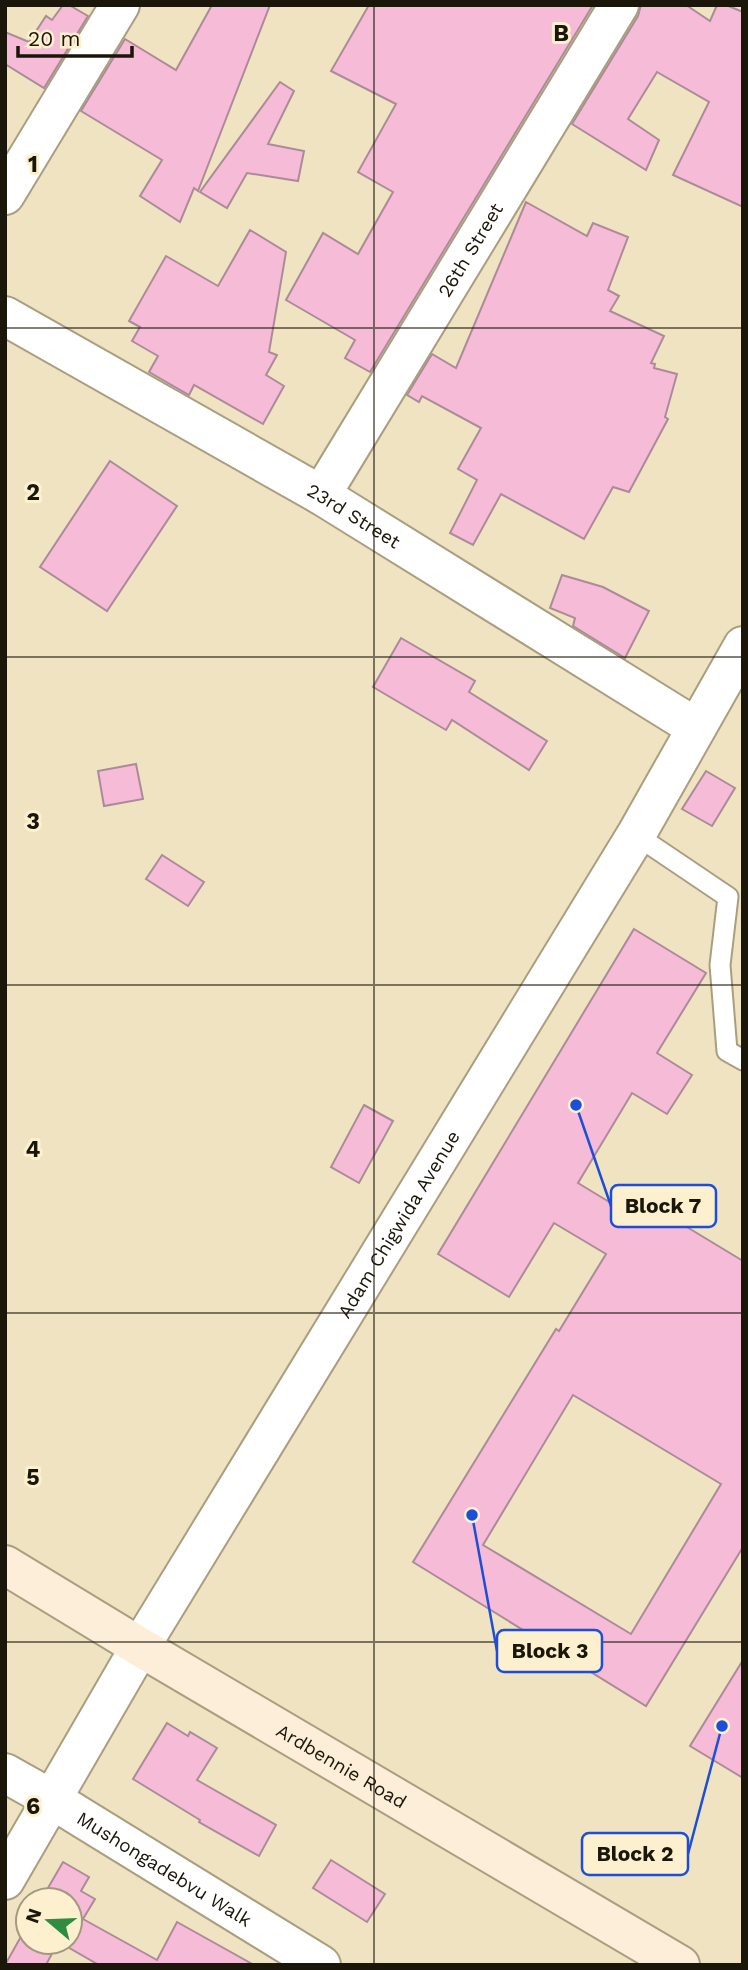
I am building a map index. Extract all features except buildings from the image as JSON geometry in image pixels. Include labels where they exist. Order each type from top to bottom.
[{"type":"main road","name":"Ardbennie Road","points":[[5,1565],[680,1965]]},
{"type":"street","points":[[5,195],[120,5]]},
{"type":"street","name":"26th Street","points":[[321,495],[619,5]]},
{"type":"street","name":"23rd Street","points":[[5,316],[321,495],[695,727]]},
{"type":"street","name":"Adam Chigwida Avenue","points":[[5,1880],[140,1647],[636,835],[743,646]]},
{"type":"street","name":"Mushongadebvu Walk","points":[[5,1773],[321,1965]]},
{"type":"lane","points":[[636,835],[728,897],[720,965],[727,1051],[743,1060]]},
{"type":"place","name":"Block 7","points":[[576,1105]]},
{"type":"place","name":"Block 3","points":[[472,1515]]},
{"type":"place","name":"Block 2","points":[[722,1726]]}]
